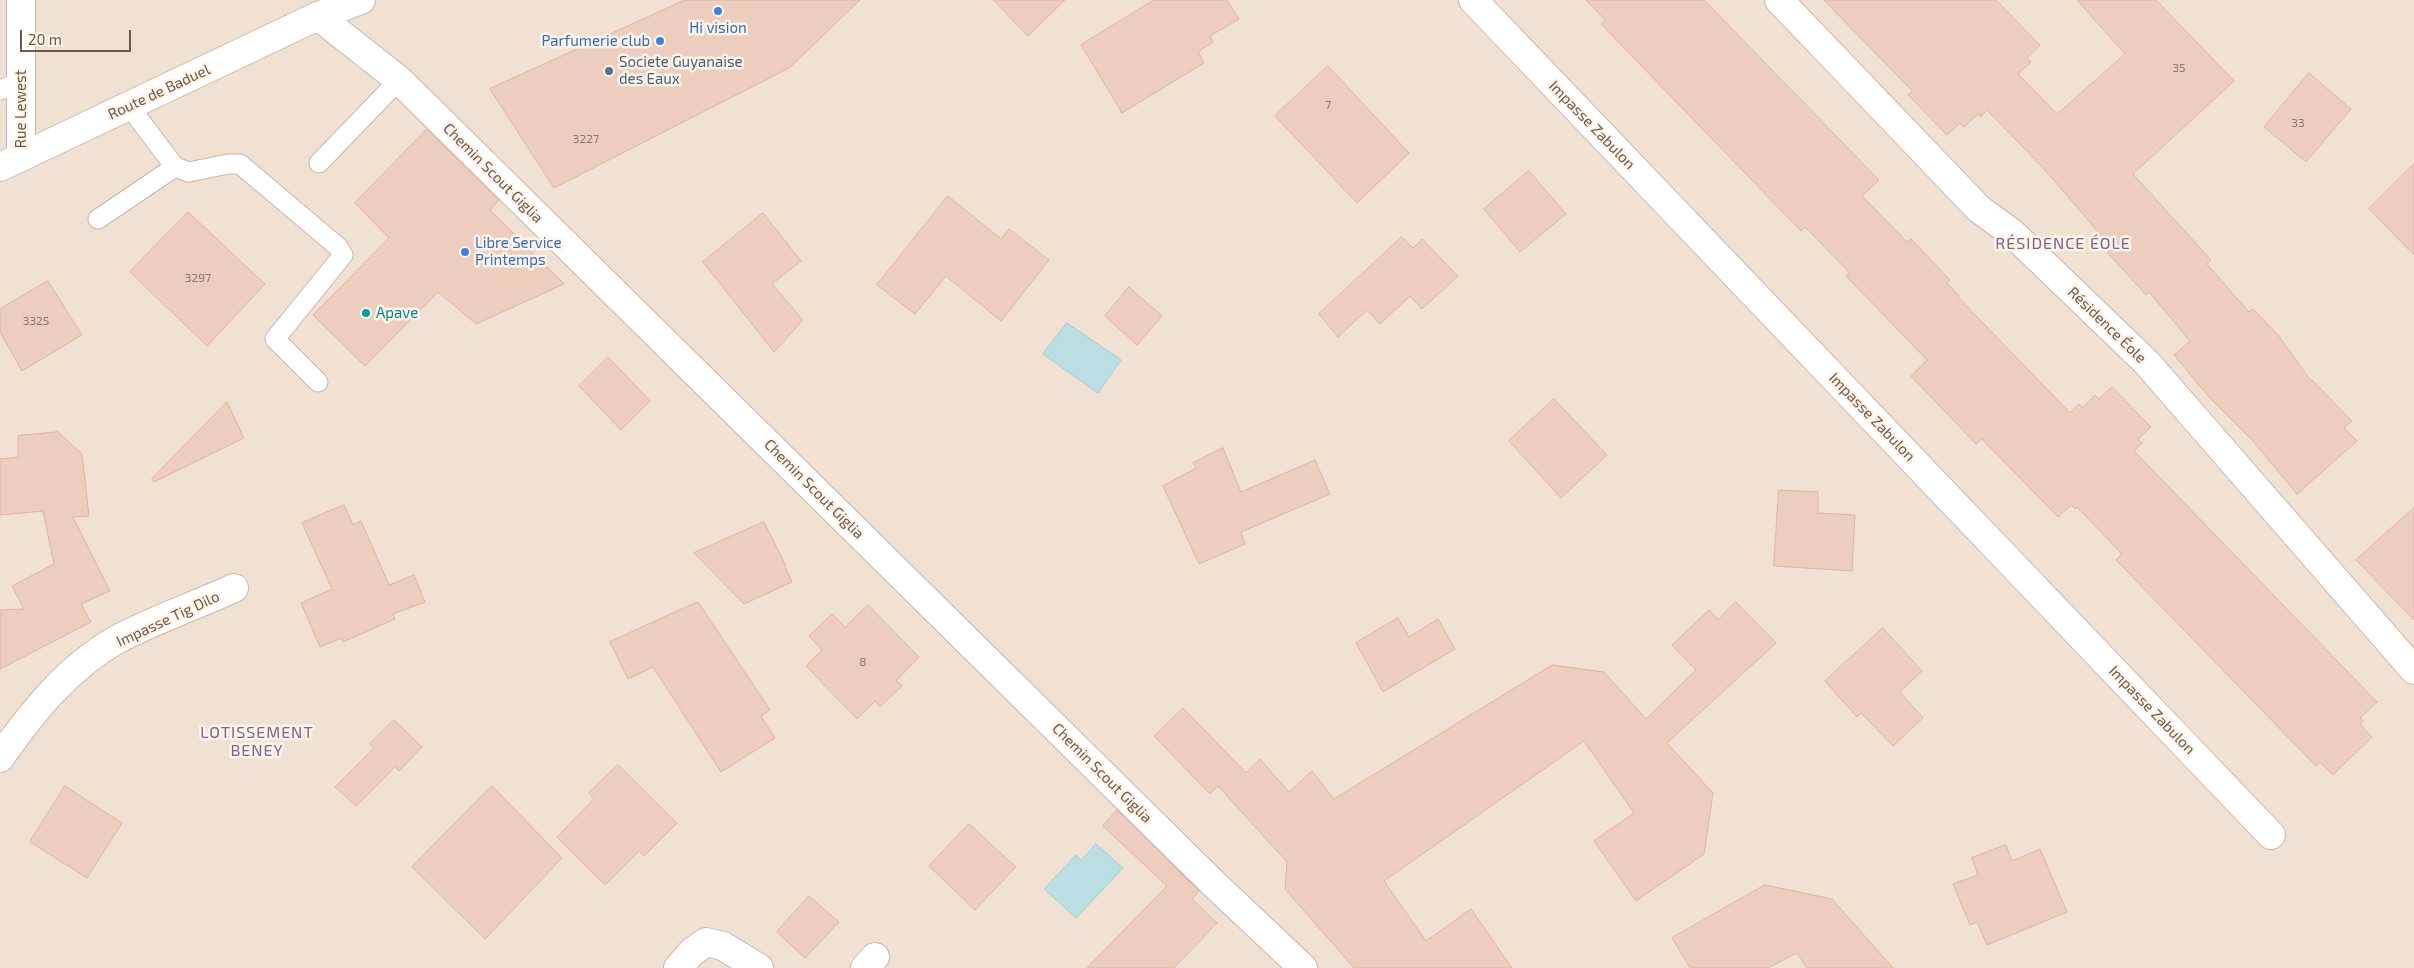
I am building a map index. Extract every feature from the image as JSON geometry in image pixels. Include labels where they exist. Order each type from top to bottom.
[{"type":"street","name":"Rue Lewest","points":[[11,162],[11,86],[22,0]]},
{"type":"street","name":"Route de Baduel","points":[[318,16],[342,0]]},
{"type":"street","name":"Route de Baduel","points":[[11,162],[318,16],[361,0]]},
{"type":"street","name":"Impasse Zabulon","points":[[1473,0],[2271,835]]},
{"type":"street","name":"Résidence Éole","points":[[1779,0],[1978,209],[2012,233],[2148,363],[2414,670]]},
{"type":"street","name":"Chemin Scout Giglia","points":[[318,16],[399,80],[1178,849],[1303,968]]},
{"type":"street","name":"Impasse Tig Dilo","points":[[0,758],[28,718],[51,693],[86,662],[118,639],[234,588]]},
{"type":"street","points":[[678,968],[692,952],[706,942],[723,946],[759,968]]},
{"type":"lane","points":[[320,163],[399,80]]},
{"type":"lane","points":[[129,106],[175,167],[189,172],[228,164],[240,164],[338,247],[343,256],[275,339],[318,382]]},
{"type":"lane","points":[[98,219],[175,167]]},
{"type":"shaded area","points":[[0,0],[2414,0],[2414,968],[0,968]]},
{"type":"water","points":[[1067,323],[1121,360],[1098,393],[1043,354]]},
{"type":"water","points":[[1096,844],[1123,868],[1076,918],[1044,889],[1076,855],[1081,860]]},
{"type":"building","points":[[685,0],[860,0],[789,68],[554,188],[490,89]]},
{"type":"building","points":[[994,0],[1065,0],[1028,36]]},
{"type":"building","points":[[1154,0],[1227,0],[1239,19],[1210,36],[1213,42],[1198,52],[1204,63],[1122,113],[1081,45]]},
{"type":"building","points":[[1586,0],[1704,0],[1879,180],[1862,196],[1907,242],[1911,239],[1950,280],[1947,283],[1958,297],[2070,413],[2079,404],[2082,408],[2095,395],[2099,399],[2112,387],[2151,427],[2138,439],[2142,443],[2134,451],[2377,702],[2360,718],[2363,721],[2360,724],[2372,737],[2333,775],[2320,762],[2316,766],[2116,560],[2122,554],[2077,507],[2075,509],[2071,505],[2058,517],[1982,439],[1976,444],[1911,376],[1927,360],[1846,276],[1850,273],[1805,227],[1801,231],[1601,24],[1605,20]]},
{"type":"building","points":[[1824,0],[1996,0],[2040,45],[2027,58],[2031,62],[2018,74],[2057,114],[2125,54],[2077,0],[2156,0],[2234,81],[2133,174],[2211,260],[2207,264],[2249,312],[2253,309],[2279,336],[2311,381],[2352,421],[2344,428],[2357,441],[2297,494],[2253,441],[2209,397],[2174,355],[2190,341],[2149,292],[2146,295],[2107,252],[2111,249],[2100,234],[2045,170],[1987,110],[1981,117],[1978,114],[1964,127],[1960,123],[1947,135],[1908,95],[1912,91]]},
{"type":"building","points":[[1328,66],[1409,153],[1357,203],[1275,116]]},
{"type":"building","points":[[2309,73],[2351,109],[2306,162],[2264,127]]},
{"type":"building","points":[[427,129],[499,200],[490,210],[564,284],[476,324],[438,292],[365,366],[313,315],[389,238],[355,203]]},
{"type":"building","points":[[2414,164],[2414,255],[2369,209]]},
{"type":"building","points":[[1529,171],[1566,214],[1520,252],[1484,209]]},
{"type":"building","points":[[948,196],[1001,239],[1009,229],[1049,260],[1001,321],[946,276],[915,314],[877,285]]},
{"type":"building","points":[[188,212],[265,284],[207,346],[130,272]]},
{"type":"building","points":[[763,213],[801,261],[772,284],[803,320],[774,352],[703,262]]},
{"type":"building","points":[[1402,237],[1413,248],[1422,239],[1458,276],[1422,309],[1410,296],[1380,324],[1367,310],[1338,337],[1319,314]]},
{"type":"building","points":[[48,281],[82,335],[22,371],[0,332],[0,309]]},
{"type":"building","points":[[1129,287],[1162,316],[1137,345],[1105,316]]},
{"type":"building","points":[[608,357],[650,401],[621,430],[579,386]]},
{"type":"building","points":[[1554,399],[1607,455],[1561,498],[1509,441]]},
{"type":"building","points":[[227,402],[244,438],[154,482],[152,479]]},
{"type":"building","points":[[58,432],[82,454],[89,516],[73,517],[110,591],[81,604],[91,622],[0,669],[0,610],[24,609],[12,586],[54,564],[43,511],[0,515],[0,459],[18,457],[18,436]]},
{"type":"building","points":[[1223,448],[1241,492],[1315,460],[1330,494],[1241,532],[1245,544],[1199,564],[1163,486],[1196,468],[1193,463]]},
{"type":"building","points":[[1779,490],[1818,492],[1818,513],[1855,515],[1852,571],[1774,566]]},
{"type":"building","points":[[344,505],[353,525],[361,521],[389,585],[414,575],[425,602],[393,614],[395,619],[343,642],[342,638],[320,647],[301,603],[332,589],[302,523]]},
{"type":"building","points":[[2414,508],[2414,620],[2356,560]]},
{"type":"building","points":[[764,522],[792,582],[744,604],[694,553]]},
{"type":"building","points":[[698,602],[770,710],[761,716],[775,738],[721,772],[653,667],[628,679],[610,642]]},
{"type":"building","points":[[1736,602],[1776,643],[1667,743],[1713,793],[1704,854],[1636,901],[1594,841],[1634,813],[1584,741],[1384,881],[1426,941],[1471,909],[1512,968],[1354,968],[1285,889],[1287,862],[1218,786],[1210,794],[1154,736],[1183,708],[1246,773],[1260,759],[1289,792],[1312,771],[1334,799],[1552,665],[1604,672],[1646,719],[1696,670],[1672,645],[1709,610],[1718,619]]},
{"type":"building","points":[[868,605],[919,657],[896,681],[902,686],[880,707],[875,701],[857,719],[806,666],[822,650],[809,636],[832,614],[845,627]]},
{"type":"building","points":[[1398,618],[1409,637],[1438,619],[1455,649],[1383,692],[1356,643]]},
{"type":"building","points":[[1883,628],[1922,671],[1900,692],[1923,718],[1893,746],[1861,713],[1857,717],[1825,681]]},
{"type":"building","points":[[394,720],[422,747],[399,771],[395,767],[356,806],[335,787],[374,748],[370,744]]},
{"type":"building","points":[[618,765],[677,823],[644,856],[639,851],[605,885],[557,837],[594,799],[589,793]]},
{"type":"building","points":[[65,786],[122,823],[87,878],[30,842]]},
{"type":"building","points":[[492,786],[562,858],[485,939],[412,867]]},
{"type":"building","points":[[1117,810],[1199,891],[1192,899],[1217,923],[1174,968],[1087,968],[1167,886],[1103,826]]},
{"type":"building","points":[[969,824],[1016,867],[975,910],[929,866]]},
{"type":"building","points":[[2006,845],[2012,861],[2040,849],[2067,912],[1987,945],[1977,922],[1970,925],[1953,884],[1978,875],[1972,858]]},
{"type":"building","points":[[1765,885],[1832,899],[1893,968],[1807,968],[1797,953],[1768,968],[1690,968],[1672,938]]},
{"type":"building","points":[[809,896],[839,922],[805,958],[777,932]]},
{"type":"place","name":"Hi vision","points":[[718,11]]},
{"type":"place","name":"Parfumerie club","points":[[660,41]]},
{"type":"place","name":"Societe Guyanaise des Eaux","points":[[609,71]]},
{"type":"place","name":"Libre Service Printemps","points":[[465,252]]},
{"type":"place","name":"Apave","points":[[366,313]]},
{"type":"district","name":"RÉSIDENCE ÉOLE","points":[[2063,244]]},
{"type":"district","name":"LOTISSEMENT BENEY","points":[[257,742]]}]
